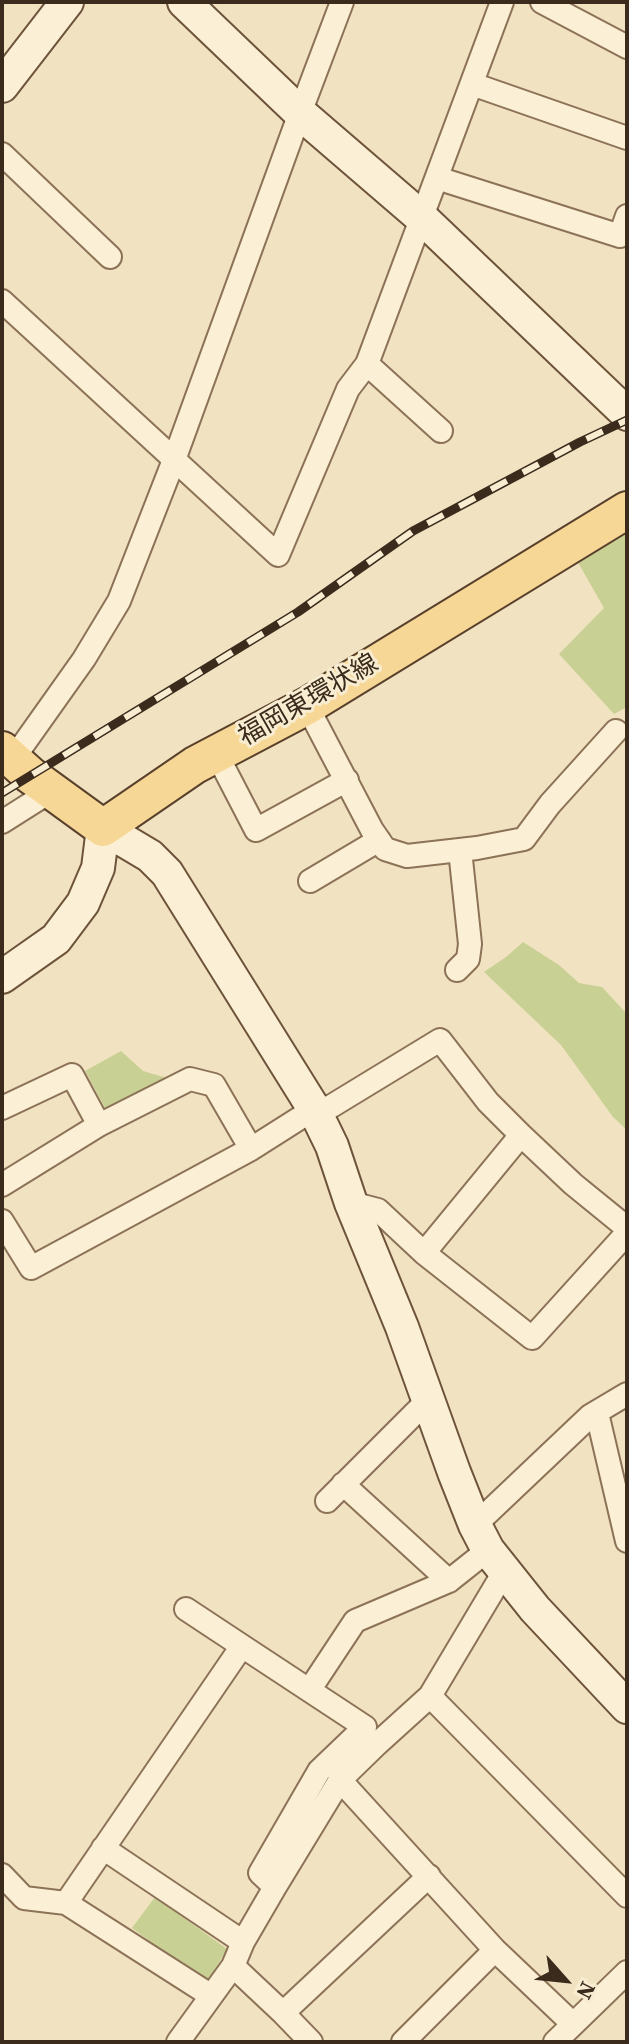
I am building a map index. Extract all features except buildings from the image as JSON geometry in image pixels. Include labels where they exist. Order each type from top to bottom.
[{"type":"main road","name":"福岡東環状線","points":[[103,828],[195,765],[307,706],[627,510]]},
{"type":"main road","points":[[7,755],[103,828]]},
{"type":"street","points":[[2,86],[67,2]]},
{"type":"street","points":[[184,2],[300,113],[422,218],[623,404]]},
{"type":"street","points":[[2,301],[278,555],[348,389],[367,364],[502,2]]},
{"type":"street","points":[[542,2],[627,47]]},
{"type":"street","points":[[7,755],[84,659],[119,601],[174,460],[338,4]]},
{"type":"street","points":[[472,84],[627,138]]},
{"type":"street","points":[[2,154],[110,257]]},
{"type":"street","points":[[437,178],[620,236],[627,216]]},
{"type":"street","points":[[367,364],[441,431]]},
{"type":"street","points":[[307,706],[379,840],[385,849],[407,856],[524,839],[550,804],[616,731]]},
{"type":"street","points":[[216,753],[256,830],[347,780]]},
{"type":"street","points":[[2,822],[51,791]]},
{"type":"street","points":[[2,977],[56,939],[83,903],[98,868],[103,828],[150,856],[167,873],[314,1109],[332,1146],[351,1203],[489,1549],[535,1609],[627,1707]]},
{"type":"street","points":[[310,881],[379,840]]},
{"type":"street","points":[[457,970],[468,959],[470,944],[460,850]]},
{"type":"street","points":[[2,1221],[31,1268],[251,1149],[314,1109],[330,1107],[440,1040],[488,1102],[573,1184],[627,1230],[532,1338],[424,1253],[378,1210],[351,1203]]},
{"type":"street","points":[[2,1108],[72,1075],[99,1125]]},
{"type":"street","points":[[2,1185],[99,1125],[190,1079],[214,1085],[251,1149]]},
{"type":"street","points":[[424,1253],[521,1135]]},
{"type":"street","points":[[310,1689],[355,1621],[449,1581],[489,1549],[590,1416],[627,1394]]},
{"type":"street","points":[[327,1501],[428,1400]]},
{"type":"street","points":[[597,1413],[627,1541]]},
{"type":"street","points":[[343,1484],[449,1581]]},
{"type":"street","points":[[178,2042],[233,1966],[243,1942],[340,1780],[430,1696],[489,1549]]},
{"type":"street","points":[[186,1609],[365,1727],[319,1771],[260,1873],[275,1887]]},
{"type":"street","points":[[66,1903],[242,1646]]},
{"type":"street","points":[[430,1696],[627,1896]]},
{"type":"street","points":[[340,1780],[495,1950],[573,2024]]},
{"type":"street","points":[[103,1848],[243,1942]]},
{"type":"street","points":[[2,1875],[24,1898],[66,1903],[210,1995]]},
{"type":"street","points":[[283,2013],[429,1876]]},
{"type":"street","points":[[403,2042],[495,1950]]},
{"type":"street","points":[[233,1966],[311,2042]]},
{"type":"street","points":[[555,2042],[627,1972]]},
{"type":"green space","points":[[627,529],[627,707],[614,714],[559,654],[604,608],[576,559]]},
{"type":"green space","points":[[523,942],[559,965],[579,983],[602,987],[627,1014],[627,1130],[613,1117],[561,1045],[484,972]]},
{"type":"green space","points":[[121,1051],[143,1071],[167,1078],[108,1113],[85,1071]]},
{"type":"green space","points":[[155,1897],[227,1949],[207,1983],[132,1928]]},
{"type":"railway","points":[[2,793],[298,612],[413,531],[627,420]]}]
